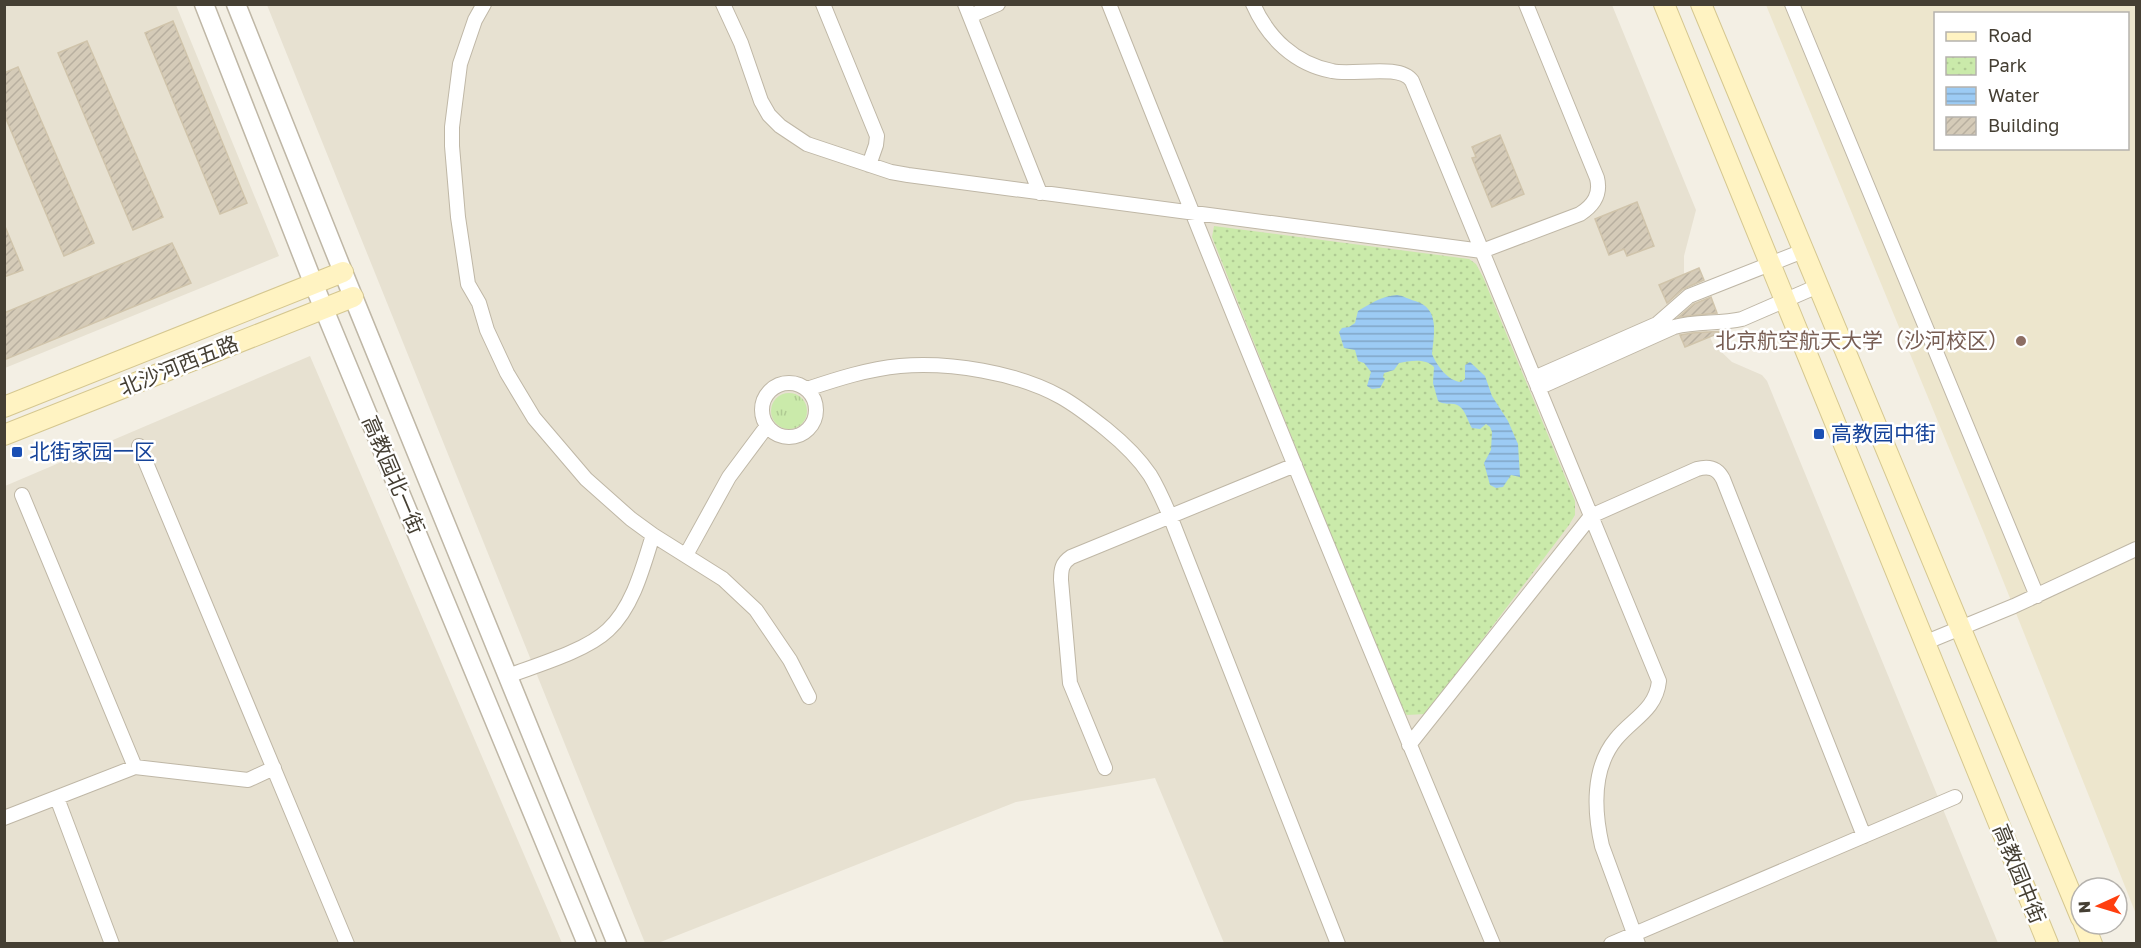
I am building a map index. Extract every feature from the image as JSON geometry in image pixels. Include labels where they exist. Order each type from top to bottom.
[{"type":"main road","name":"高教园中街","points":[[1664,4],[2048,944]]},
{"type":"main road","name":"高教园中街","points":[[1701,4],[2069,889]]},
{"type":"main road","name":"北沙河西五路","points":[[4,406],[343,272]]},
{"type":"main road","name":"北沙河西五路","points":[[4,435],[353,297]]},
{"type":"street","name":"高教园北一街","points":[[204,4],[324,308],[587,944]]},
{"type":"street","name":"高教园北一街","points":[[236,4],[617,944]]},
{"type":"street","points":[[484,4],[475,20],[463,54],[452,127],[458,217],[470,290],[479,303],[487,330],[507,373],[534,418],[586,479],[631,519],[723,579],[756,610],[790,660],[810,698]]},
{"type":"street","points":[[723,4],[741,43],[761,101],[769,115],[780,126],[807,144],[869,165],[908,176],[1482,251],[1580,214],[1591,206],[1598,195],[1597,178],[1526,4]]},
{"type":"street","points":[[823,4],[877,136],[869,165]]},
{"type":"street","points":[[998,4],[967,10],[1040,193]]},
{"type":"street","points":[[1109,4],[1409,745],[1493,944]]},
{"type":"street","points":[[1253,4],[1266,29],[1275,40],[1299,59],[1333,72],[1396,72],[1409,77],[1415,87],[1659,681],[1654,701],[1609,748],[1600,770],[1597,791],[1598,830],[1602,846],[1636,939]]},
{"type":"street","points":[[1792,4],[2037,596]]},
{"type":"street","points":[[1536,383],[1657,324],[1689,296],[1803,251]]},
{"type":"street","points":[[1536,383],[1674,327],[1742,319],[1818,286]]},
{"type":"street","points":[[807,389],[880,369],[913,365],[965,369],[1034,385],[1073,405],[1117,438],[1149,474],[1170,516],[1338,944]]},
{"type":"street","points":[[780,384],[799,384],[813,396],[817,414],[809,429],[794,437],[786,438],[777,435],[767,426],[762,414],[763,404],[772,389],[780,384]]},
{"type":"street","points":[[686,555],[729,477],[767,426]]},
{"type":"street","points":[[139,446],[347,944]]},
{"type":"street","points":[[1105,768],[1070,683],[1061,568],[1064,562],[1071,557],[1295,465]]},
{"type":"street","points":[[1409,745],[1591,516],[1696,470],[1707,468],[1718,471],[1864,836]]},
{"type":"street","points":[[22,495],[135,766]]},
{"type":"street","points":[[508,675],[587,644],[608,630],[622,613],[632,595],[653,535]]},
{"type":"street","points":[[1924,643],[2037,596],[2136,549]]},
{"type":"street","points":[[4,818],[135,766],[248,780],[274,768]]},
{"type":"street","points":[[1611,944],[1636,939],[1955,797]]},
{"type":"street","points":[[57,798],[112,944]]},
{"type":"shaded area","points":[[5,5],[176,5],[279,256],[5,368]]},
{"type":"shaded area","points":[[267,5],[1612,5],[1696,210],[1684,256],[1684,277],[1713,344],[1732,362],[1762,375],[1767,381],[1998,943],[1224,943],[1155,778],[1016,802],[658,943],[645,943]]},
{"type":"shaded area","name":"北京航空航天大学（沙河校区）","points":[[1766,5],[2136,5],[2136,914],[2129,896],[2129,876],[2121,876],[1984,533]]},
{"type":"shaded area","name":"北街家园一区","points":[[310,356],[562,943],[5,944],[5,486]]},
{"type":"green space","points":[[1214,226],[1469,259],[1476,264],[1483,277],[1575,501],[1575,515],[1426,714],[1407,715],[1400,709],[1212,237]]},
{"type":"green space","points":[[789,393],[802,398],[807,411],[802,424],[789,429],[776,424],[771,411],[776,398]]},
{"type":"water","points":[[1397,295],[1423,304],[1428,309],[1434,323],[1432,354],[1447,376],[1461,382],[1465,379],[1465,365],[1470,362],[1485,376],[1492,396],[1508,421],[1518,444],[1520,477],[1511,475],[1503,487],[1496,488],[1490,485],[1484,463],[1491,450],[1490,427],[1486,424],[1480,429],[1472,428],[1461,407],[1438,401],[1433,383],[1434,367],[1430,364],[1417,361],[1399,363],[1394,370],[1384,373],[1385,379],[1380,388],[1372,389],[1367,386],[1371,372],[1364,363],[1358,361],[1355,350],[1344,348],[1339,332],[1342,328],[1355,323],[1358,311],[1371,303]]},
{"type":"building","points":[[173,21],[247,203],[220,214],[145,33]]},
{"type":"building","points":[[87,41],[163,217],[133,230],[58,53]]},
{"type":"building","points":[[18,67],[94,243],[64,256],[4,114],[4,73]]},
{"type":"building","points":[[1500,135],[1524,194],[1492,207],[1472,158],[1476,157],[1472,147]]},
{"type":"building","points":[[1637,202],[1654,246],[1627,256],[1624,249],[1609,255],[1595,219]]},
{"type":"building","points":[[4,224],[23,270],[4,277]]},
{"type":"building","points":[[172,243],[191,283],[4,360],[4,313]]},
{"type":"building","points":[[1699,268],[1704,280],[1683,289],[1667,303],[1659,285]]},
{"type":"building","points":[[1711,297],[1717,313],[1679,317],[1694,304]]},
{"type":"building","points":[[1724,331],[1685,347],[1680,335],[1692,333]]},
{"type":"place","name":"北京航空航天大学（沙河校区）","points":[[2021,341]]},
{"type":"place","name":"高教园中街","points":[[1819,434]]},
{"type":"place","name":"北街家园一区","points":[[17,452]]}]
